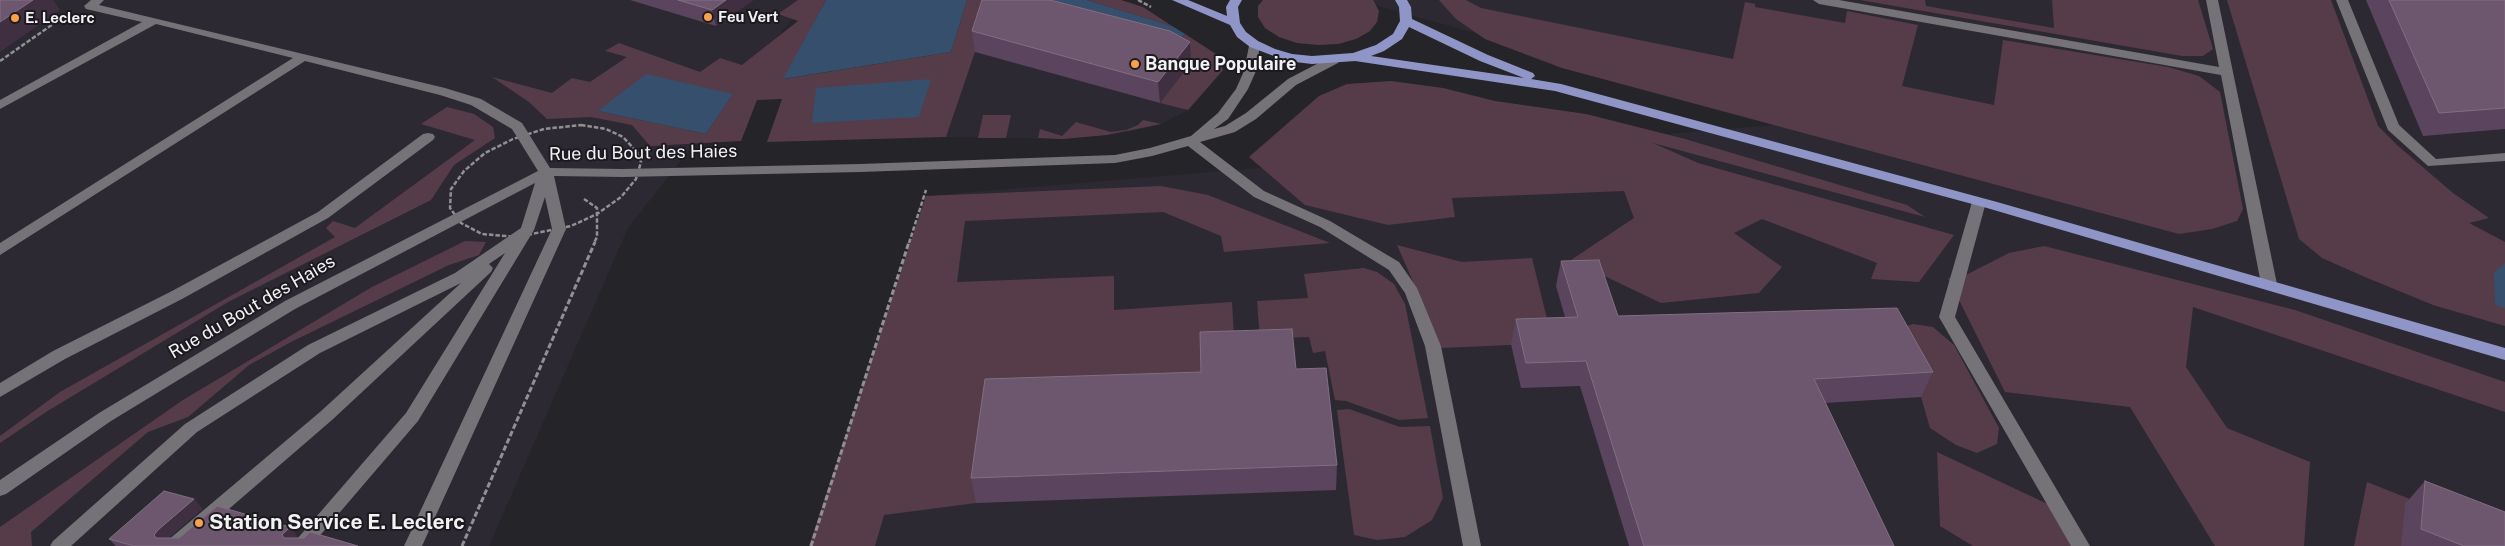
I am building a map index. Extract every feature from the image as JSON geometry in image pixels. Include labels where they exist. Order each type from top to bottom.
[{"type":"main road","points":[[1178,0],[1234,23]]},
{"type":"main road","points":[[1236,0],[1232,7],[1234,23],[1241,34],[1254,44],[1291,58],[1334,60],[1355,57],[1380,48],[1398,36],[1406,21],[1405,7],[1401,0]]},
{"type":"main road","points":[[1406,21],[1484,58],[1556,87]]},
{"type":"main road","points":[[1355,57],[1556,87],[1979,202],[2269,284],[2505,354]]},
{"type":"street","points":[[98,0],[90,6],[154,20],[476,102],[498,113],[517,126],[546,172],[559,229],[413,546]]},
{"type":"street","points":[[1819,0],[2226,72]]},
{"type":"street","points":[[2212,0],[2269,284]]},
{"type":"street","points":[[2342,0],[2393,127],[2433,162],[2505,157]]},
{"type":"street","points":[[0,105],[154,20]]},
{"type":"street","name":"Rue du Bout des Haies","points":[[1191,141],[1210,128],[1234,102],[1250,71],[1254,44]]},
{"type":"street","points":[[0,250],[302,58]]},
{"type":"street","name":"Rue du Bout des Haies","points":[[0,490],[105,418],[290,305],[546,172],[630,173],[1115,159],[1152,152],[1230,129],[1251,116],[1292,82],[1334,60]]},
{"type":"street","points":[[0,391],[59,355],[203,281],[316,219],[428,137]]},
{"type":"street","points":[[1191,141],[1215,162],[1259,194],[1325,224],[1394,266],[1412,292],[1433,346],[1472,546]]},
{"type":"street","points":[[300,546],[412,417],[527,230],[546,172]]},
{"type":"street","points":[[1979,202],[1947,317],[2081,546]]},
{"type":"street","points":[[59,546],[191,428],[314,349],[460,277],[527,230]]},
{"type":"street","points":[[173,546],[326,416],[527,230]]},
{"type":"path","points":[[0,61],[71,12]]},
{"type":"path","points":[[551,129],[582,125],[606,129],[623,137],[638,153]]},
{"type":"path","points":[[450,205],[451,189],[464,171],[485,153],[496,147]]},
{"type":"path","points":[[811,546],[935,165]]},
{"type":"path","points":[[462,546],[597,236],[596,208],[546,172]]},
{"type":"path","points":[[585,219],[597,214],[623,195]]},
{"type":"shaded area","points":[[0,0],[807,0],[628,228],[489,546],[0,546]]},
{"type":"shaded area","points":[[798,0],[826,0],[784,79],[951,52],[967,0],[1006,0],[991,5],[946,137],[767,142],[782,99],[757,100],[741,141],[650,146],[632,125],[591,117],[547,119],[529,102],[492,77],[552,93],[572,78],[590,82],[627,57],[605,51],[619,43],[700,72],[720,58],[742,65],[798,21],[778,14]],"holes":[[[733,94],[706,134],[598,111]]]},
{"type":"shaded area","points":[[992,0],[1121,0],[1143,7],[1216,54],[1223,70],[1188,110],[1161,124],[1133,131],[1063,139],[946,137]]},
{"type":"shaded area","points":[[1087,0],[1121,0],[1143,7],[1172,26]]},
{"type":"shaded area","points":[[1263,0],[1373,0],[1379,11],[1377,22],[1370,31],[1356,39],[1338,44],[1318,45],[1297,43],[1279,37],[1265,28],[1258,17],[1258,6]]},
{"type":"shaded area","points":[[1357,0],[2505,0],[2505,546],[818,546],[926,196],[1798,123]]},
{"type":"shaded area","points":[[1439,0],[1466,0],[1481,8],[1733,59],[1745,2],[1755,4],[1755,7],[1845,23],[1847,11],[1918,25],[1902,86],[1994,105],[2003,40],[2168,67],[2199,76],[2220,92],[2243,209],[2237,221],[2212,229],[2179,234],[1562,68],[1485,39],[1456,19]]},
{"type":"shaded area","points":[[1860,0],[1925,0],[1926,6],[2054,28],[2052,0],[2198,0],[2213,49],[2203,56],[2182,56]]},
{"type":"shaded area","points":[[2227,0],[2331,0],[2378,126],[2397,145],[2453,193],[2489,218],[2469,223],[2505,242],[2505,326],[2433,305],[2365,277],[2322,258],[2299,239]]},
{"type":"shaded area","points":[[1185,34],[1216,54],[1223,70],[1188,110],[1160,103],[1183,73],[1185,64],[1168,52]]},
{"type":"shaded area","points":[[1391,81],[1443,88],[1495,101],[1586,114],[1685,139],[1907,205],[1925,217],[1653,143],[1698,163],[1954,235],[1919,282],[1871,279],[1877,263],[1762,219],[1734,233],[1782,267],[1759,293],[1661,303],[1571,260],[1634,218],[1624,191],[1452,198],[1455,217],[1388,225],[1305,205],[1249,157],[1319,96],[1347,84]]},
{"type":"shaded area","points":[[447,107],[474,114],[493,127],[495,138],[454,165],[431,200],[228,302],[46,412],[0,443],[0,436],[60,392],[335,237],[326,228],[333,221],[355,228],[475,140],[421,124]]},
{"type":"shaded area","points":[[983,115],[1011,115],[1006,138],[978,138]]},
{"type":"shaded area","points":[[1143,120],[1161,124],[1107,135],[1063,139],[1038,138],[1040,129],[1062,136],[1076,122],[1111,132],[1126,130],[1138,125]]},
{"type":"shaded area","points":[[1161,186],[1208,195],[1330,243],[1224,252],[1221,236],[1163,212],[965,221],[957,282],[1114,276],[1114,310],[1232,302],[1235,356],[1202,398],[990,405],[976,503],[884,515],[875,546],[809,546],[926,196]]},
{"type":"shaded area","points":[[465,241],[486,242],[479,255],[449,265],[291,342],[249,365],[188,417],[148,432],[31,532],[32,546],[0,546],[0,527],[183,400],[372,287]]},
{"type":"shaded area","points":[[1397,245],[1462,262],[1532,258],[1553,343],[1442,348]]},
{"type":"shaded area","points":[[2044,246],[2295,310],[2505,382],[2505,412],[2193,307],[2186,367],[2227,428],[2310,462],[2304,546],[2215,546],[2130,407],[2005,392],[1948,278],[1962,277],[2009,253]]},
{"type":"shaded area","points":[[1364,268],[1377,272],[1394,284],[1405,304],[1428,418],[1399,420],[1346,401],[1335,400],[1325,351],[1313,353],[1309,337],[1260,339],[1257,301],[1308,298],[1304,274]]},
{"type":"shaded area","points":[[1913,324],[1933,327],[1954,345],[1999,428],[1997,444],[1977,453],[1956,445],[1930,428],[1921,397],[1886,333]]},
{"type":"shaded area","points":[[1349,409],[1400,427],[1430,426],[1443,498],[1432,520],[1405,537],[1377,540],[1354,535],[1337,410]]},
{"type":"shaded area","points":[[1937,452],[2071,515],[2089,546],[1973,546],[1940,526]]},
{"type":"shaded area","points":[[2367,482],[2493,532],[2401,546],[2354,546]]},
{"type":"water","points":[[826,0],[967,0],[951,52],[783,79]]},
{"type":"water","points":[[1006,0],[1087,0],[1172,26],[1185,34],[1168,52]]},
{"type":"water","points":[[646,74],[733,94],[706,134],[598,111]]},
{"type":"water","points":[[931,79],[919,117],[812,123],[816,88]]},
{"type":"water","points":[[2505,263],[2505,308],[2495,305],[2494,273]]},
{"type":"building","points":[[0,0],[33,0],[0,22]]},
{"type":"building","points":[[678,0],[726,0],[712,10]]},
{"type":"building","points":[[982,0],[1050,0],[1170,31],[1190,42],[1158,82],[972,31]]},
{"type":"building","points":[[2389,0],[2505,0],[2505,108],[2439,113]]},
{"type":"building","points":[[1599,260],[1618,316],[1897,308],[1933,372],[1814,379],[1894,546],[1644,546],[1586,361],[1526,363],[1516,319],[1578,317],[1561,261]]},
{"type":"building","points":[[1292,329],[1296,369],[1326,368],[1337,465],[971,478],[985,379],[1201,372],[1200,332]]},
{"type":"building","points":[[2425,481],[2505,512],[2505,546],[2464,546],[2421,529]]},
{"type":"building","name":"Station Service E. Leclerc","points":[[164,491],[194,499],[158,530],[154,535],[156,538],[179,538],[217,506],[290,527],[282,535],[284,538],[304,538],[310,532],[358,546],[134,546],[109,539]]},
{"type":"place","name":"Feu Vert","points":[[708,17]]},
{"type":"place","name":"E. Leclerc","points":[[15,18]]},
{"type":"place","name":"Banque Populaire","points":[[1135,64]]},
{"type":"place","name":"Station Service E. Leclerc","points":[[199,523]]}]
